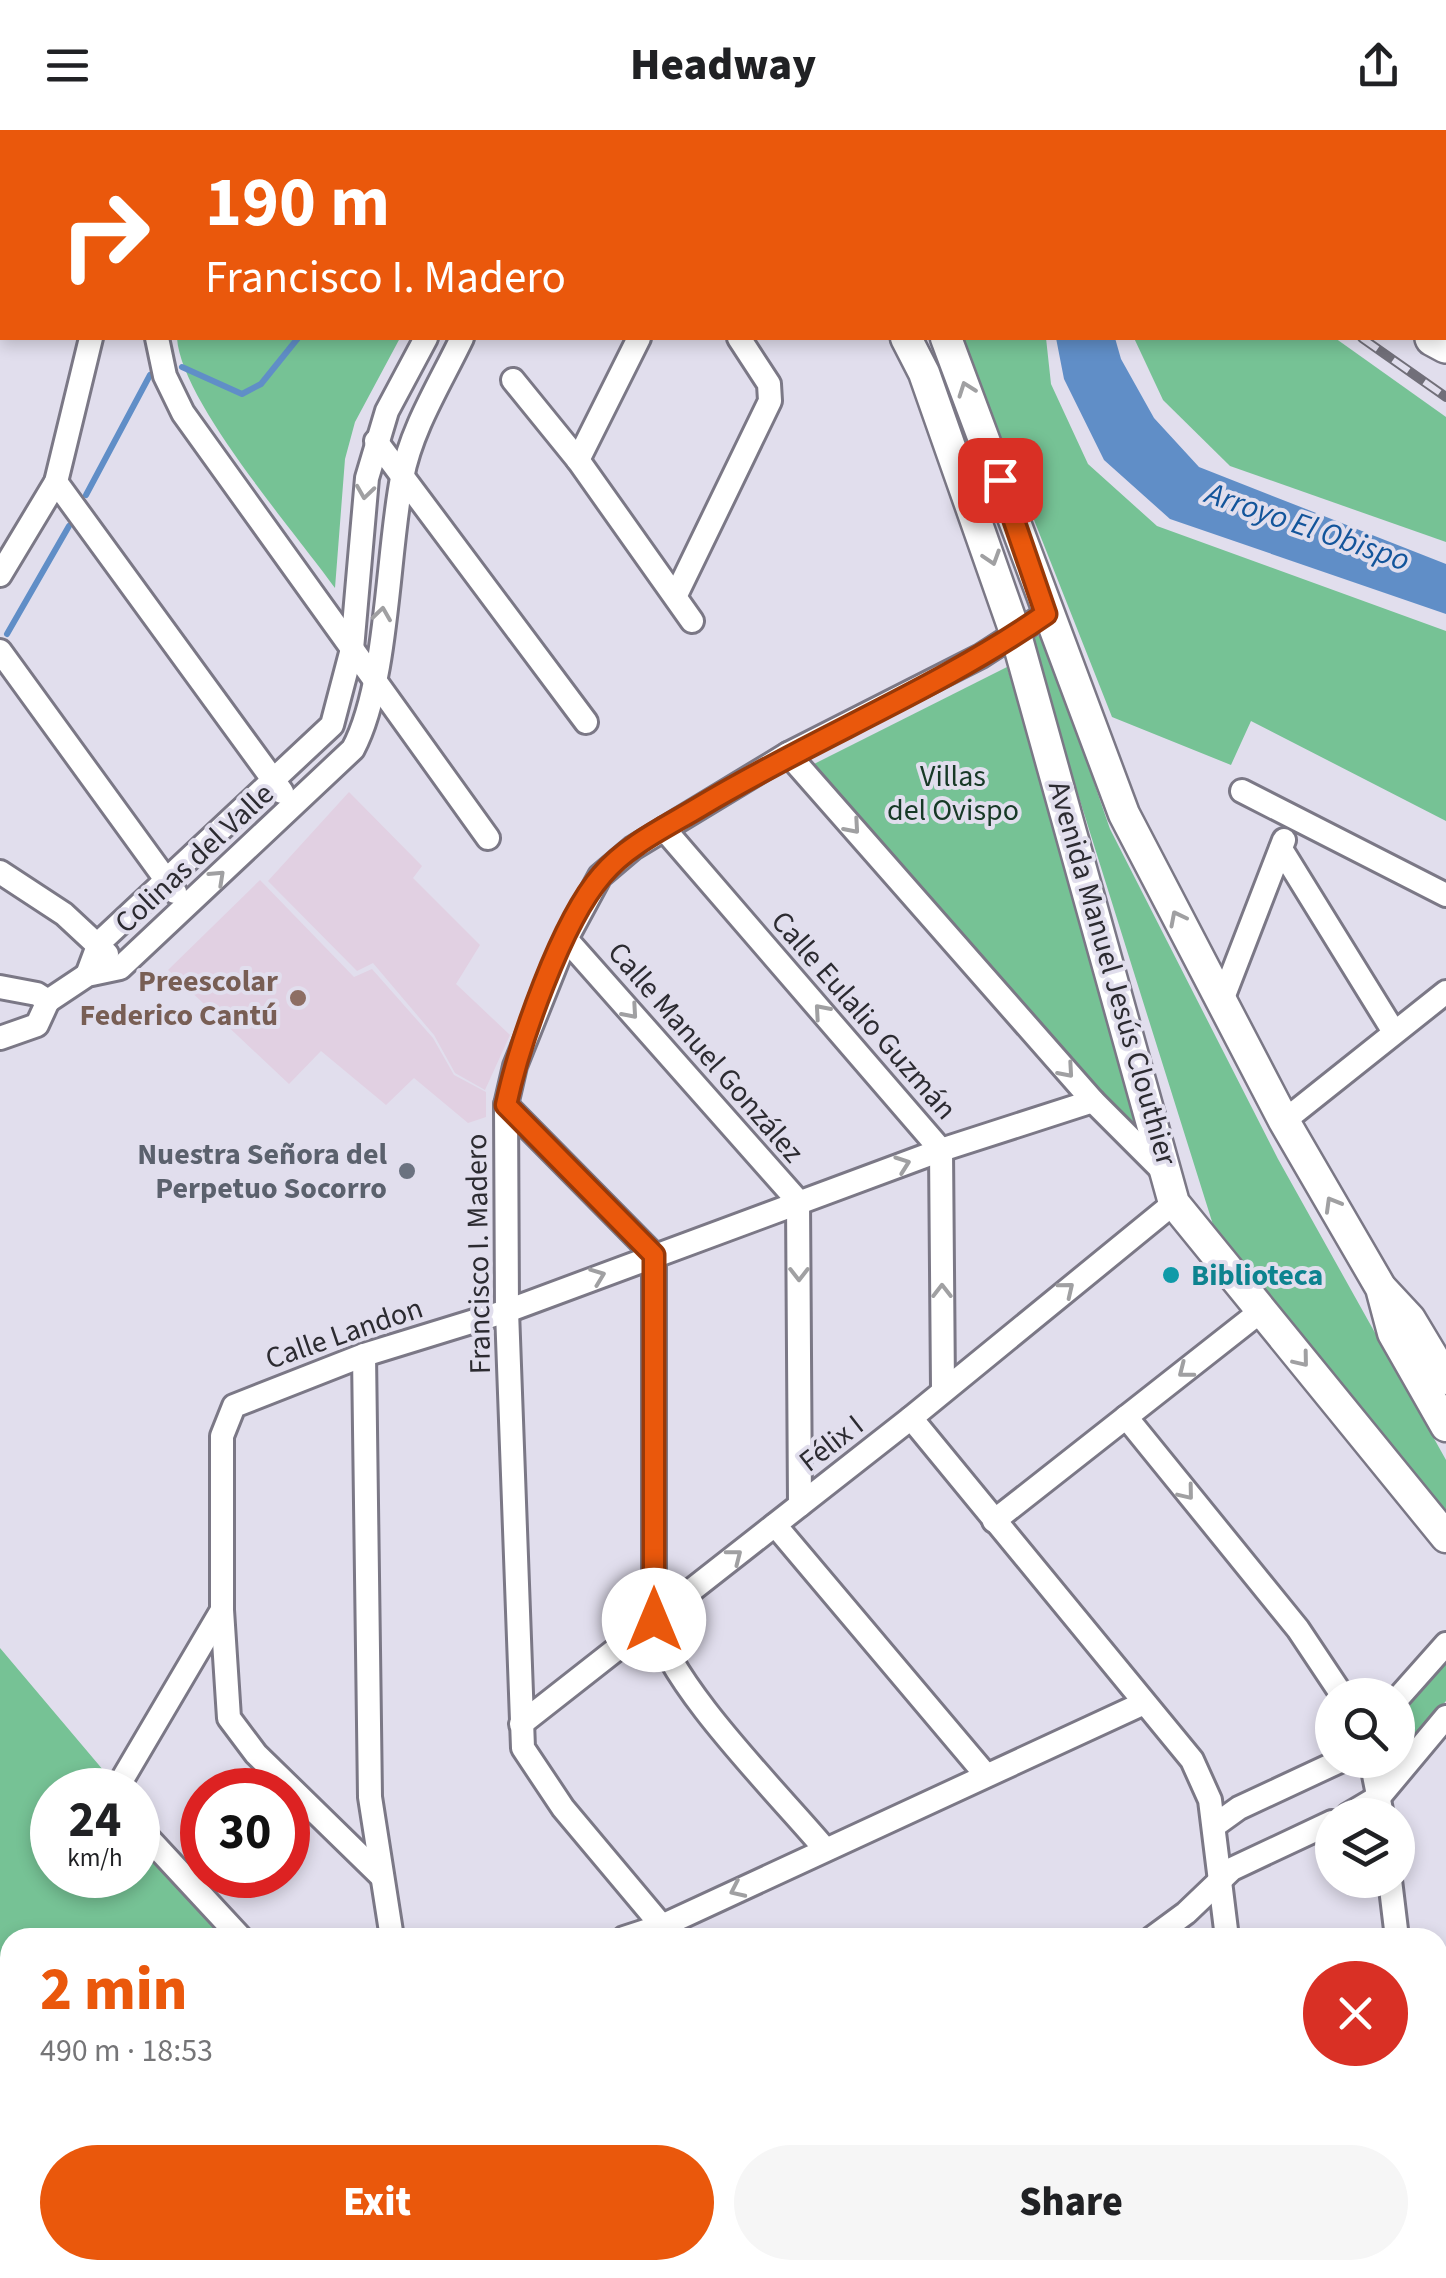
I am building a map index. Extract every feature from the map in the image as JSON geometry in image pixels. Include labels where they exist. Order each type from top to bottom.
[{"type":"street","points":[[0,575],[56,482],[91,340]]},
{"type":"street","points":[[157,340],[165,376],[183,412],[488,838]]},
{"type":"street","name":"Colinas del Valle","points":[[87,974],[98,944],[332,725],[352,650],[361,527],[376,442],[386,411],[425,340]]},
{"type":"street","name":"Colinas del Valle","points":[[87,974],[120,968],[352,749],[365,722],[374,681],[403,474],[420,424],[461,340]]},
{"type":"street","points":[[578,460],[638,340]]},
{"type":"street","points":[[676,595],[771,392],[740,340]]},
{"type":"street","name":"Avenida Manuel Jesús Clouthier","points":[[907,340],[924,373],[986,540],[1016,635],[1173,1191],[1262,1311],[1446,1536]]},
{"type":"street","name":"Avenida Manuel Jesús Clouthier","points":[[947,340],[1124,814],[1284,1122],[1381,1288],[1393,1333],[1446,1426]]},
{"type":"street","points":[[513,380],[578,460],[692,621]]},
{"type":"street","points":[[376,442],[586,722]]},
{"type":"street","points":[[56,482],[292,807]]},
{"type":"street","name":"Francisco I. Madero","points":[[665,1928],[586,1838],[534,1770],[523,1748],[507,1311],[506,1105],[514,1066],[566,939],[600,876],[633,848],[788,754],[1016,635],[1046,614]]},
{"type":"street","points":[[0,651],[186,907]]},
{"type":"street","points":[[788,754],[1173,1191]]},
{"type":"street","points":[[1242,791],[1446,894]]},
{"type":"street","points":[[1221,1003],[1292,818]]},
{"type":"street","name":"Calle Eulalio Guzmán","points":[[664,829],[941,1150],[942,1389]]},
{"type":"street","points":[[1281,849],[1394,1032]]},
{"type":"street","points":[[0,872],[64,914],[120,968]]},
{"type":"street","name":"Calle Manuel González","points":[[566,939],[798,1201],[800,1505]]},
{"type":"street","points":[[0,1038],[38,1024],[48,1002],[87,974]]},
{"type":"street","points":[[0,987],[36,994],[48,1002]]},
{"type":"street","points":[[1284,1122],[1446,992]]},
{"type":"street","name":"Calle Landon","points":[[381,1876],[240,1736],[226,1700],[222,1436],[228,1414],[243,1398],[507,1311],[798,1201],[1093,1101]]},
{"type":"street","points":[[506,1105],[654,1255],[654,1620],[659,1641],[679,1676],[826,1848]]},
{"type":"street","name":"Félix I","points":[[521,1724],[911,1418],[1173,1191]]},
{"type":"street","points":[[1381,1288],[1410,1319],[1446,1379]]},
{"type":"street","points":[[994,1521],[1262,1311]]},
{"type":"street","points":[[364,1355],[370,1797],[390,1928]]},
{"type":"street","points":[[1126,1417],[1298,1629],[1331,1678]]},
{"type":"street","points":[[911,1418],[1192,1760],[1210,1800],[1226,1928]]},
{"type":"street","points":[[775,1524],[986,1776]]},
{"type":"street","points":[[129,1768],[222,1610]]},
{"type":"street","points":[[1415,1679],[1446,1644]]},
{"type":"street","points":[[674,1928],[826,1848],[1144,1703]]},
{"type":"street","points":[[1386,1798],[1446,1718]]},
{"type":"street","points":[[1214,1826],[1238,1808],[1315,1772]]},
{"type":"street","points":[[1166,1928],[1232,1869],[1315,1830]]},
{"type":"street","points":[[160,1851],[232,1928]]},
{"type":"street","points":[[1392,1898],[1397,1928]]},
{"type":"shaded area","points":[[349,792],[422,866],[413,878],[480,945],[456,984],[510,1035],[485,1090],[455,1073],[434,1035],[373,963],[357,971],[268,881]]},
{"type":"shaded area","name":"Preescolar Federico Cantú","points":[[260,880],[354,977],[372,969],[433,1038],[454,1075],[486,1092],[486,1117],[468,1123],[414,1078],[386,1105],[321,1051],[289,1084],[168,970]]},
{"type":"green space","points":[[177,340],[399,340],[355,422],[345,459],[335,588],[218,430],[183,364]]},
{"type":"green space","points":[[963,340],[1046,340],[1051,384],[1088,464],[1157,526],[1446,631],[1446,821],[1251,721],[1231,765],[1112,717]]},
{"type":"green space","points":[[1135,340],[1338,340],[1446,417],[1446,542],[1230,466],[1163,400]]},
{"type":"green space","name":"Villas del Ovispo","points":[[1043,635],[1110,829],[1278,1159],[1446,1460],[1446,1514],[1220,1247],[1029,638]]},
{"type":"green space","name":"Villas del Ovispo","points":[[1007,667],[1082,918],[1142,1145],[812,765]]},
{"type":"green space","points":[[0,1648],[101,1768],[30,1768],[30,1898],[160,1898],[160,1837],[180,1860],[180,1898],[212,1898],[237,1928],[0,1928]]},
{"type":"green space","points":[[1446,1656],[1446,1701],[1415,1737],[1415,1690]]},
{"type":"water","name":"Arroyo El Obispo","points":[[1056,340],[1116,340],[1121,359],[1154,418],[1199,467],[1446,564],[1446,614],[1170,519],[1104,460],[1064,379]]},
{"type":"waterway","points":[[182,367],[242,394],[261,384],[296,340]]},
{"type":"waterway","points":[[86,495],[150,375]]},
{"type":"waterway","points":[[7,634],[69,526]]},
{"type":"railway","points":[[1365,340],[1446,397]]},
{"type":"place","name":"Preescolar Federico Cantú","points":[[298,998]]},
{"type":"place","name":"Nuestra Señora del Perpetuo Socorro","points":[[407,1171]]},
{"type":"place","name":"Biblioteca","points":[[1171,1275]]},
{"type":"route","points":[[654,1620],[654,1255],[506,1105],[514,1066],[566,939],[600,876],[612,865],[633,848],[788,754],[981,656],[1046,614],[1000,480]]}]
